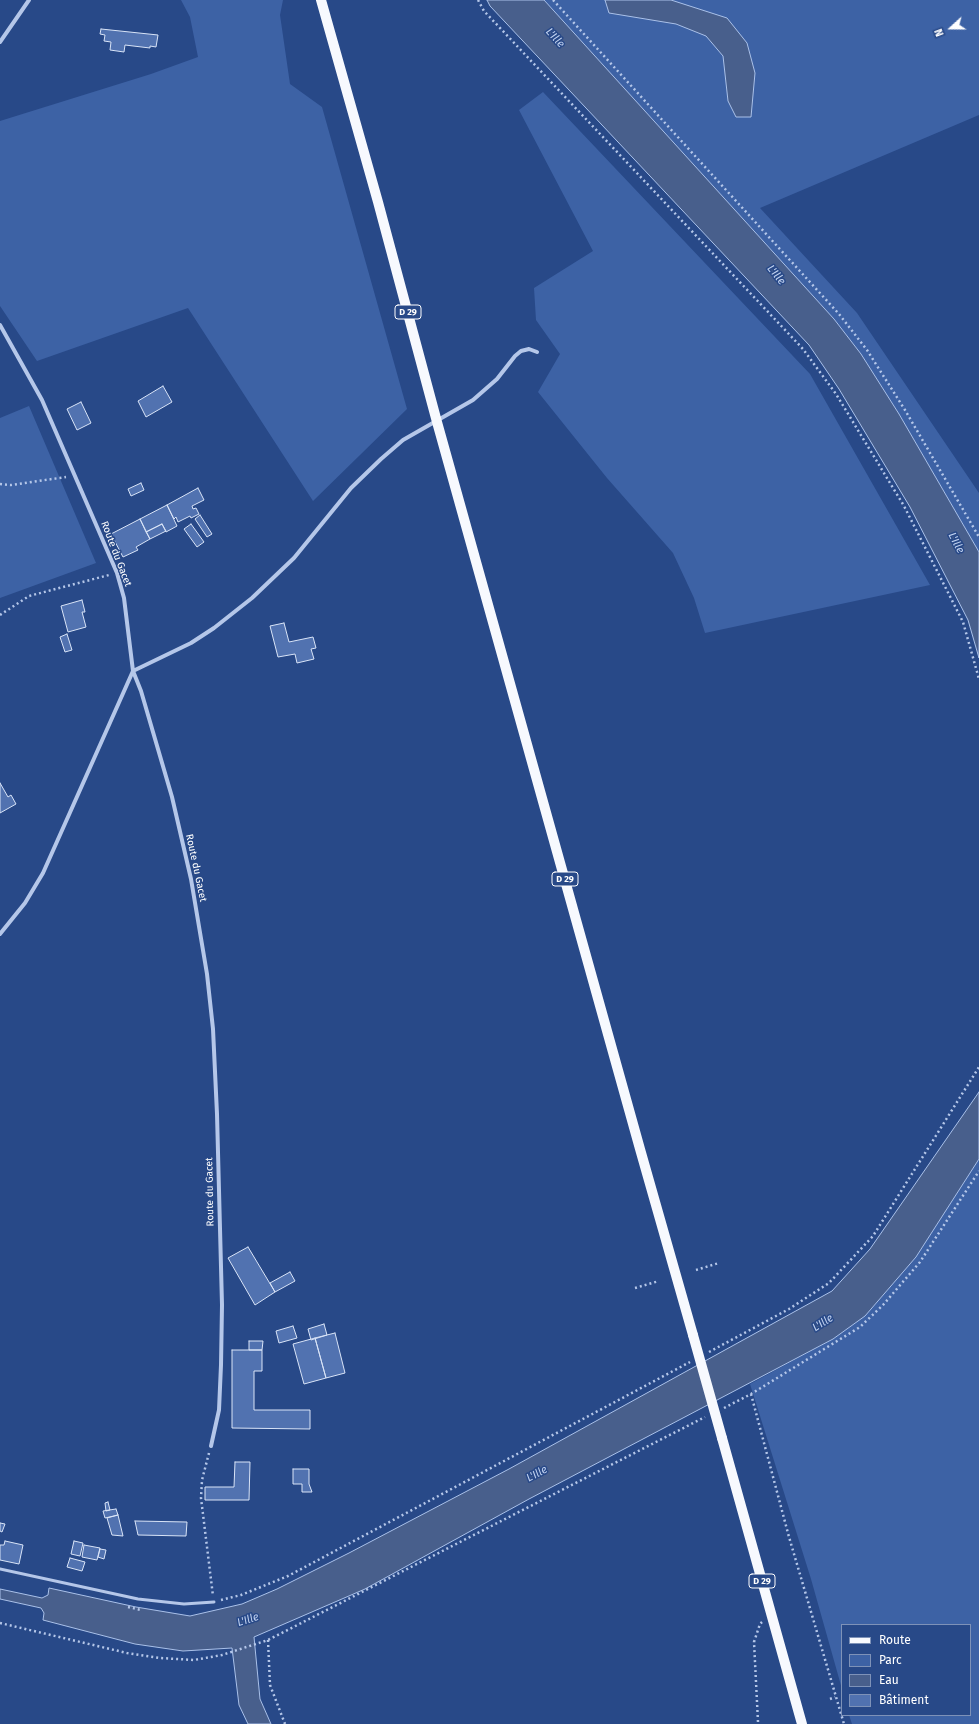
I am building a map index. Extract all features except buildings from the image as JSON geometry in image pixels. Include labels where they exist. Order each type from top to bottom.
[{"type":"main road","name":"D 29","points":[[321,0],[378,202],[437,422],[802,1724]]},
{"type":"street","points":[[0,42],[29,0]]},
{"type":"street","name":"Route du Gacet","points":[[0,325],[42,400],[117,573],[124,598],[133,670],[141,691],[172,797],[191,879],[207,974],[213,1029],[217,1114],[221,1342],[219,1410],[211,1446]]},
{"type":"street","points":[[0,934],[24,903],[43,873],[133,670],[191,643],[214,628],[252,598],[294,558],[351,488],[403,440],[437,422],[473,400],[497,379],[515,356],[521,351],[529,349],[537,352]]},
{"type":"lane","points":[[0,1569],[138,1599],[184,1604],[214,1602]]},
{"type":"path","points":[[478,0],[484,11],[803,350],[836,394],[904,506],[963,622],[979,679]]},
{"type":"path","points":[[553,0],[839,314],[867,350],[905,410],[979,537]]},
{"type":"path","points":[[0,484],[11,485],[75,476]]},
{"type":"path","points":[[0,616],[29,596],[117,573]]},
{"type":"path","points":[[705,1354],[789,1309],[829,1283],[873,1236],[979,1067]]},
{"type":"path","points":[[722,1408],[751,1394],[860,1327],[878,1310],[920,1262],[979,1172]]},
{"type":"path","points":[[696,1270],[719,1263]]},
{"type":"path","points":[[634,1288],[659,1280]]},
{"type":"path","points":[[211,1446],[202,1480],[201,1498],[214,1602],[241,1595],[288,1576],[691,1361]]},
{"type":"path","points":[[751,1394],[841,1715]]},
{"type":"path","points":[[0,1623],[127,1653],[160,1658],[194,1660],[222,1655],[268,1640],[708,1416]]},
{"type":"path","points":[[128,1607],[141,1610]]},
{"type":"path","points":[[758,1722],[754,1642],[760,1624],[771,1614]]},
{"type":"path","points":[[268,1640],[270,1685],[286,1724]]},
{"type":"path","points":[[830,1699],[835,1697]]},
{"type":"green space","points":[[181,0],[283,0],[280,15],[290,84],[322,107],[407,409],[313,501],[188,308],[37,361],[0,306],[0,121],[151,74],[198,57],[190,17]]},
{"type":"green space","points":[[544,0],[979,0],[979,115],[760,208],[857,313],[979,493],[979,552],[899,414],[861,354],[834,319]]},
{"type":"green space","points":[[543,92],[810,374],[930,585],[705,633],[694,598],[673,553],[607,478],[538,392],[560,354],[536,320],[534,288],[593,251],[519,110]]},
{"type":"green space","points":[[29,406],[96,563],[0,598],[0,418]]},
{"type":"green space","points":[[979,1159],[979,1724],[852,1724],[849,1716],[971,1716],[971,1624],[841,1624],[841,1685],[811,1579],[750,1384],[833,1339],[865,1316],[916,1257]]},
{"type":"water","name":"L'Ille","points":[[487,0],[544,0],[834,319],[861,354],[899,414],[979,552],[979,658],[968,620],[910,507],[839,389],[809,345],[490,6]]},
{"type":"water","points":[[605,0],[671,0],[727,18],[747,43],[755,73],[751,117],[736,117],[728,101],[723,56],[706,36],[676,24],[609,13]]},
{"type":"water","name":"L'Ille","points":[[979,1092],[979,1159],[916,1257],[865,1316],[833,1339],[529,1499],[365,1589],[254,1637],[260,1699],[271,1724],[248,1724],[239,1705],[232,1648],[183,1651],[135,1644],[43,1620],[44,1613],[41,1608],[0,1599],[0,1589],[42,1598],[48,1595],[49,1588],[136,1607],[190,1616],[242,1604],[277,1589],[349,1553],[509,1469],[832,1291],[870,1249]]}]
